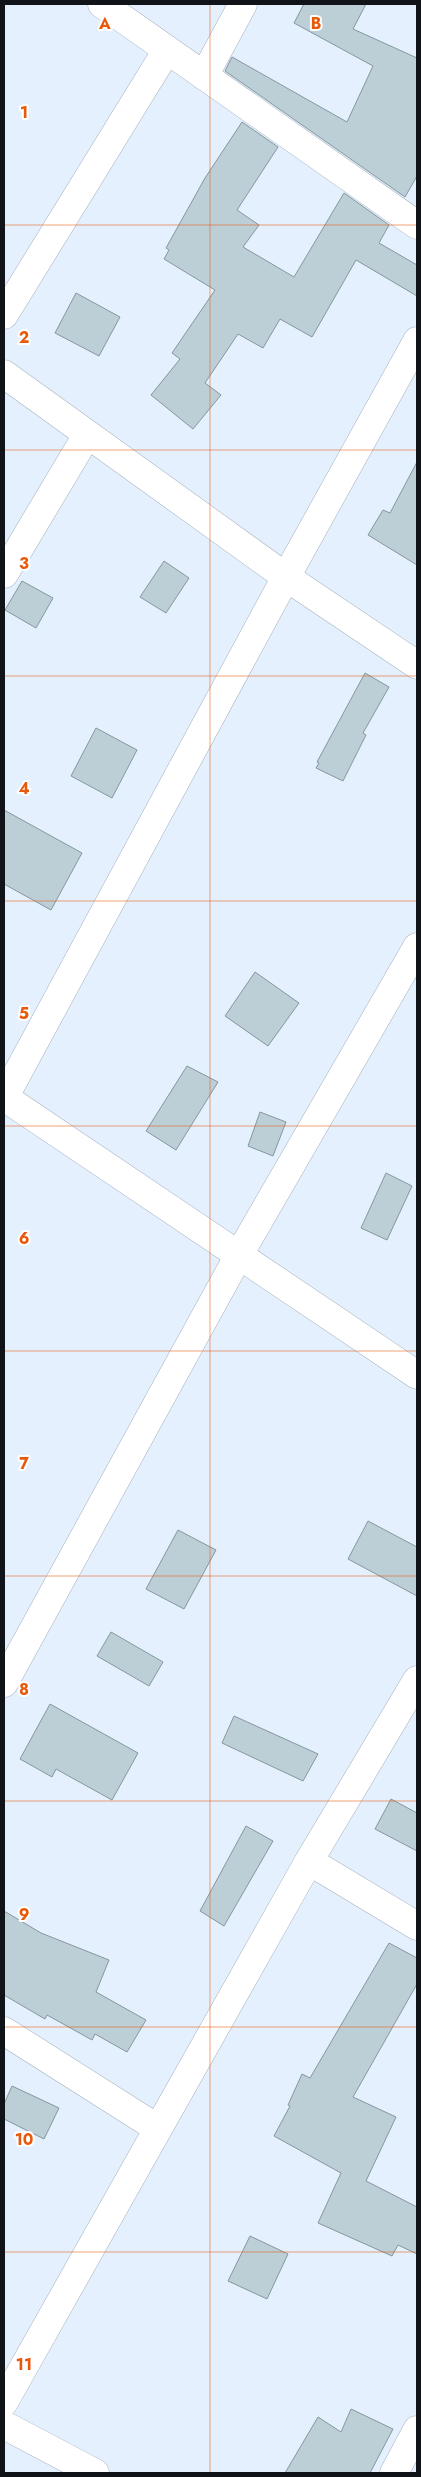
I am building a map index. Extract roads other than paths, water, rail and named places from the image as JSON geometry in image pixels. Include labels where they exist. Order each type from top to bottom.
[{"type":"street","points":[[102,4],[417,224]]},
{"type":"street","points":[[204,76],[243,4]]},
{"type":"street","points":[[4,315],[167,50]]},
{"type":"street","points":[[417,341],[286,577],[4,1097],[417,1375]]},
{"type":"street","points":[[4,374],[286,577],[417,665]]},
{"type":"street","points":[[4,574],[87,435]]},
{"type":"street","points":[[4,1682],[239,1255],[417,948]]},
{"type":"street","points":[[4,2402],[309,1861],[417,1680]]},
{"type":"street","points":[[309,1861],[417,1926]]},
{"type":"street","points":[[4,2031],[157,2128]]},
{"type":"street","points":[[4,2425],[95,2473]]},
{"type":"street","points":[[394,2473],[417,2430]]}]
